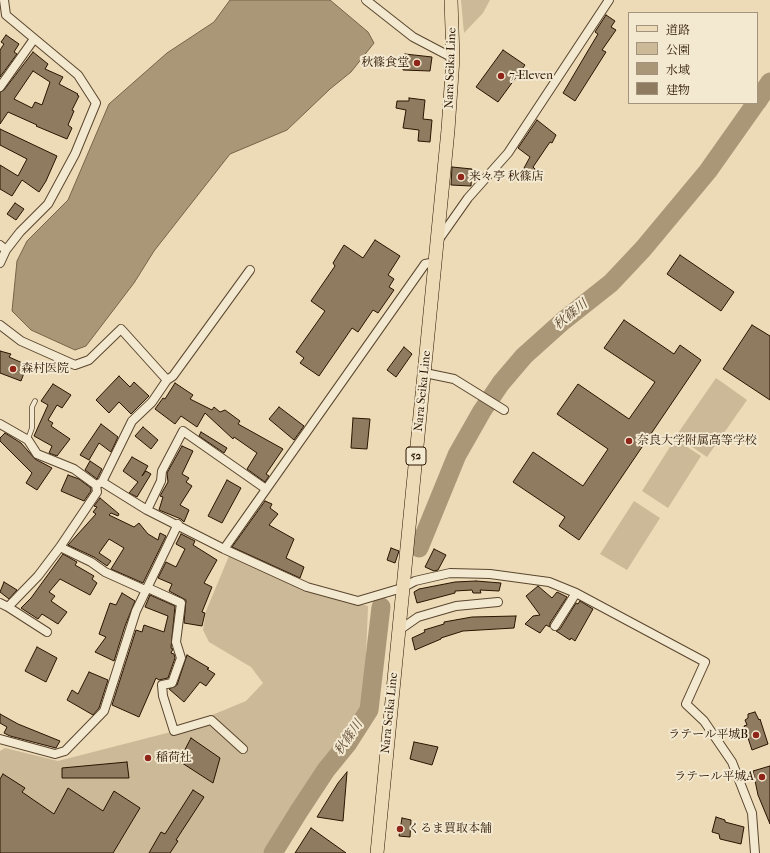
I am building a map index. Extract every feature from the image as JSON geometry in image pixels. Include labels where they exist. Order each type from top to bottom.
[{"type":"main road","name":"Nara Seika Line","points":[[377,853],[448,130],[453,58],[451,0]]},
{"type":"street","points":[[0,263],[3,248],[48,204],[75,154],[96,103],[78,75],[3,16],[4,0]]},
{"type":"street","points":[[366,0],[413,37],[453,58]]},
{"type":"street","points":[[437,242],[468,198],[508,153],[609,0]]},
{"type":"street","points":[[0,87],[34,40]]},
{"type":"street","points":[[224,549],[425,264],[436,262]]},
{"type":"street","points":[[8,607],[38,576],[60,547],[97,492],[99,483],[132,421],[152,402],[168,380],[173,376],[250,270]]},
{"type":"street","points":[[0,325],[21,341],[75,365],[89,360],[122,329],[168,380]]},
{"type":"street","points":[[425,372],[454,379],[501,408]]},
{"type":"street","points":[[0,424],[28,440],[36,454],[74,469],[147,510],[178,524],[224,549],[307,587],[358,601],[402,588],[415,581],[450,574],[490,574],[549,582],[576,593],[705,662],[686,704],[704,721],[732,762],[752,813],[755,853]]},
{"type":"street","points":[[147,510],[161,481],[162,471],[183,431],[266,489]]},
{"type":"street","points":[[0,739],[55,754],[65,752],[104,711],[136,610],[178,524]]},
{"type":"street","points":[[60,547],[91,562],[105,572],[181,603],[176,642],[181,658],[172,683],[162,685],[163,696],[174,731],[211,720],[243,749]]},
{"type":"street","points":[[555,626],[576,593]]},
{"type":"street","points":[[398,631],[418,617],[456,606],[498,602]]},
{"type":"street","points":[[0,603],[47,632]]},
{"type":"lane","points":[[28,440],[32,428],[32,407],[35,401]]},
{"type":"green space","points":[[461,0],[490,0],[483,13],[464,33]]},
{"type":"green space","points":[[716,378],[747,400],[707,457],[676,436]]},
{"type":"green space","points":[[675,439],[701,456],[668,508],[642,491]]},
{"type":"green space","points":[[634,501],[660,518],[627,570],[600,554]]},
{"type":"green space","points":[[229,556],[309,592],[368,606],[364,707],[360,717],[312,783],[268,853],[0,853],[0,751],[5,748],[58,761],[171,732],[246,701],[263,683],[251,667],[209,642],[203,630],[206,611]]},
{"type":"water","points":[[230,0],[330,0],[368,32],[374,43],[351,72],[330,89],[287,130],[230,154],[154,251],[134,283],[86,346],[75,350],[31,330],[12,311],[17,261],[27,241],[68,200],[109,104],[167,53],[214,22]]},
{"type":"building","points":[[606,15],[615,21],[611,27],[616,30],[602,50],[606,52],[575,101],[563,93],[598,34],[595,32]]},
{"type":"building","points":[[6,35],[19,44],[14,52],[17,54],[0,77],[0,50],[4,44],[1,42]]},
{"type":"building","name":"7-Eleven","points":[[503,50],[525,65],[498,102],[476,87]]},
{"type":"building","points":[[33,52],[48,64],[45,69],[63,77],[59,84],[78,94],[77,95],[79,96],[72,110],[74,111],[68,125],[72,128],[67,139],[8,112],[0,124],[0,92],[4,90]],"holes":[[[33,71],[50,82],[42,105],[35,102],[32,108],[14,99]]]},
{"type":"building","name":"秋篠食堂","points":[[405,54],[432,57],[430,71],[403,70]]},
{"type":"building","points":[[409,98],[425,100],[423,119],[432,120],[430,142],[418,141],[419,130],[403,128],[406,110],[396,108],[397,101],[409,101]]},
{"type":"building","points":[[537,120],[556,135],[552,143],[550,142],[533,167],[535,169],[531,177],[528,175],[523,182],[518,179],[530,157],[518,148]]},
{"type":"building","points":[[0,129],[57,156],[46,181],[39,192],[22,180],[12,196],[0,189],[0,165],[18,176],[27,159],[0,145]]},
{"type":"building","name":"来々亭 秋篠店","points":[[452,167],[472,169],[471,186],[451,185]]},
{"type":"building","points":[[15,203],[24,209],[16,220],[7,214]]},
{"type":"building","points":[[375,240],[400,256],[388,275],[394,279],[389,287],[394,290],[378,313],[373,310],[358,332],[352,328],[319,376],[300,363],[304,358],[296,352],[325,311],[311,301],[335,266],[333,263],[344,245],[363,258]]},
{"type":"building","points":[[680,255],[734,292],[721,311],[667,274]]},
{"type":"building","points":[[624,320],[674,354],[680,345],[701,360],[579,540],[559,526],[565,517],[513,482],[533,452],[583,486],[608,449],[557,414],[578,384],[629,419],[655,382],[604,348]]},
{"type":"building","points":[[752,325],[770,336],[770,400],[723,369]]},
{"type":"building","points":[[404,347],[412,354],[396,377],[387,370]]},
{"type":"building","name":"森村医院","points":[[0,351],[11,354],[9,357],[27,365],[21,381],[0,373]]},
{"type":"building","points":[[119,376],[130,387],[134,382],[149,396],[131,414],[119,402],[109,413],[96,400]]},
{"type":"building","points":[[175,383],[193,395],[190,399],[212,410],[214,407],[220,412],[225,410],[240,421],[238,424],[283,449],[266,474],[269,476],[265,482],[247,469],[257,453],[234,437],[233,439],[205,413],[197,427],[181,416],[175,424],[155,409],[163,398],[165,399]]},
{"type":"building","points":[[53,384],[71,395],[62,408],[57,405],[48,420],[53,423],[51,426],[70,439],[57,456],[49,453],[52,446],[34,436],[48,405],[41,401]]},
{"type":"building","points":[[279,407],[304,426],[294,440],[269,419]]},
{"type":"building","points":[[353,418],[370,419],[367,449],[351,448]]},
{"type":"building","points":[[101,424],[118,437],[111,452],[99,443],[89,460],[80,455]]},
{"type":"building","points":[[143,427],[158,440],[151,449],[135,436]]},
{"type":"building","points":[[201,432],[227,448],[224,453],[199,436]]},
{"type":"building","points":[[5,433],[21,443],[35,459],[52,468],[37,490],[26,483],[32,473],[0,441],[0,438]]},
{"type":"building","points":[[182,446],[193,451],[182,474],[189,478],[186,482],[192,486],[180,505],[189,510],[184,522],[181,519],[159,510],[163,497],[160,496],[168,482],[167,473]]},
{"type":"building","points":[[132,457],[148,466],[142,476],[146,471],[151,474],[137,497],[129,493],[138,482],[123,471]]},
{"type":"building","points":[[90,461],[102,469],[97,479],[85,470]]},
{"type":"building","points":[[68,475],[79,479],[91,488],[91,491],[84,501],[61,491]]},
{"type":"building","points":[[227,480],[241,488],[222,523],[208,516]]},
{"type":"building","points":[[100,498],[119,514],[118,516],[111,513],[109,515],[134,527],[139,523],[148,534],[158,540],[160,533],[166,536],[143,583],[111,569],[124,548],[109,539],[99,553],[111,561],[107,566],[94,557],[68,545],[96,514],[93,512],[97,507],[94,506]]},
{"type":"building","points":[[265,501],[272,504],[270,508],[278,514],[269,525],[294,539],[286,558],[304,567],[300,578],[232,547]]},
{"type":"building","points":[[181,534],[195,541],[193,545],[217,560],[204,583],[212,587],[202,612],[205,613],[202,626],[184,623],[186,600],[169,591],[172,584],[158,578],[166,562],[176,567],[185,549],[176,544]]},
{"type":"building","points":[[391,548],[399,551],[395,563],[387,560]]},
{"type":"building","points":[[434,549],[446,555],[438,570],[434,571],[425,567]]},
{"type":"building","points":[[63,554],[77,562],[75,565],[94,576],[92,579],[97,583],[90,595],[60,579],[49,592],[55,596],[51,601],[67,612],[58,624],[42,614],[38,619],[21,608],[31,598]]},
{"type":"building","points":[[476,581],[501,583],[499,591],[480,590],[481,593],[473,593],[472,590],[455,591],[455,593],[417,603],[414,592],[419,589],[455,582]]},
{"type":"building","points":[[4,582],[17,590],[9,599],[0,592]]},
{"type":"building","points":[[538,586],[552,598],[557,592],[567,597],[550,623],[550,627],[546,625],[540,633],[525,624],[533,616],[540,615],[526,596]]},
{"type":"building","points":[[122,593],[135,601],[114,661],[95,652],[106,637],[99,634],[110,603],[116,605]]},
{"type":"building","points":[[150,595],[175,606],[171,648],[173,649],[171,653],[174,654],[175,658],[168,678],[159,680],[156,678],[139,717],[112,705],[136,630],[142,632],[144,625],[164,632],[168,616],[145,607]]},
{"type":"building","points":[[580,601],[593,609],[575,641],[571,638],[570,640],[556,631],[560,629],[576,603],[578,604]]},
{"type":"building","points":[[516,616],[514,628],[463,631],[441,638],[415,650],[412,638],[425,632],[424,630],[444,624],[444,622],[472,617]]},
{"type":"building","points":[[37,647],[57,658],[46,682],[25,671]]},
{"type":"building","points":[[187,655],[209,668],[207,669],[215,674],[206,686],[200,682],[184,702],[169,689],[177,685]]},
{"type":"building","points":[[89,672],[108,680],[99,708],[93,715],[67,700],[72,690],[78,694]]},
{"type":"building","name":"ラテール平城B","points":[[755,712],[759,720],[760,719],[768,744],[752,750],[744,726],[747,725],[745,720],[748,718],[748,714]]},
{"type":"building","points":[[0,714],[18,724],[60,741],[56,748],[10,736],[4,733],[7,727],[0,723]]},
{"type":"building","points":[[191,738],[220,758],[213,783],[179,761]]},
{"type":"building","points":[[414,742],[438,747],[432,765],[410,759]]},
{"type":"building","points":[[127,762],[129,778],[62,778],[62,768]]},
{"type":"building","points":[[770,766],[770,824],[758,795],[753,771]]},
{"type":"building","points":[[347,772],[343,821],[317,817],[338,783]]},
{"type":"building","points":[[3,774],[25,788],[22,792],[54,814],[68,788],[103,811],[114,791],[140,808],[113,853],[0,853],[0,779]]},
{"type":"building","points":[[193,790],[204,797],[176,840],[178,841],[170,853],[149,853],[161,832],[165,834]]},
{"type":"building","points":[[716,817],[725,820],[725,822],[744,827],[741,844],[720,839],[719,834],[712,832]]},
{"type":"building","points":[[402,818],[411,820],[410,837],[399,836]]},
{"type":"building","points":[[311,828],[346,853],[295,853]]},
{"type":"waterway","name":"秋篠川","points":[[758,100],[770,82]]},
{"type":"waterway","name":"秋篠川","points":[[419,548],[457,455],[482,411],[501,383],[524,356],[563,321],[611,283],[643,249],[708,171],[755,104]]},
{"type":"waterway","name":"秋篠川","points":[[273,853],[326,770],[348,743],[369,710],[381,607]]},
{"type":"place","name":"秋篠食堂","points":[[417,63]]},
{"type":"place","name":"7-Eleven","points":[[501,76]]},
{"type":"place","name":"来々亭 秋篠店","points":[[461,177]]},
{"type":"place","name":"森村医院","points":[[13,369]]},
{"type":"place","name":"奈良大学附属高等学校","points":[[629,441]]},
{"type":"place","name":"ラテール平城B","points":[[756,735]]},
{"type":"place","name":"稲荷社","points":[[148,758]]},
{"type":"place","name":"ラテール平城A","points":[[762,777]]},
{"type":"place","name":"くるま買取本舗","points":[[400,829]]}]
